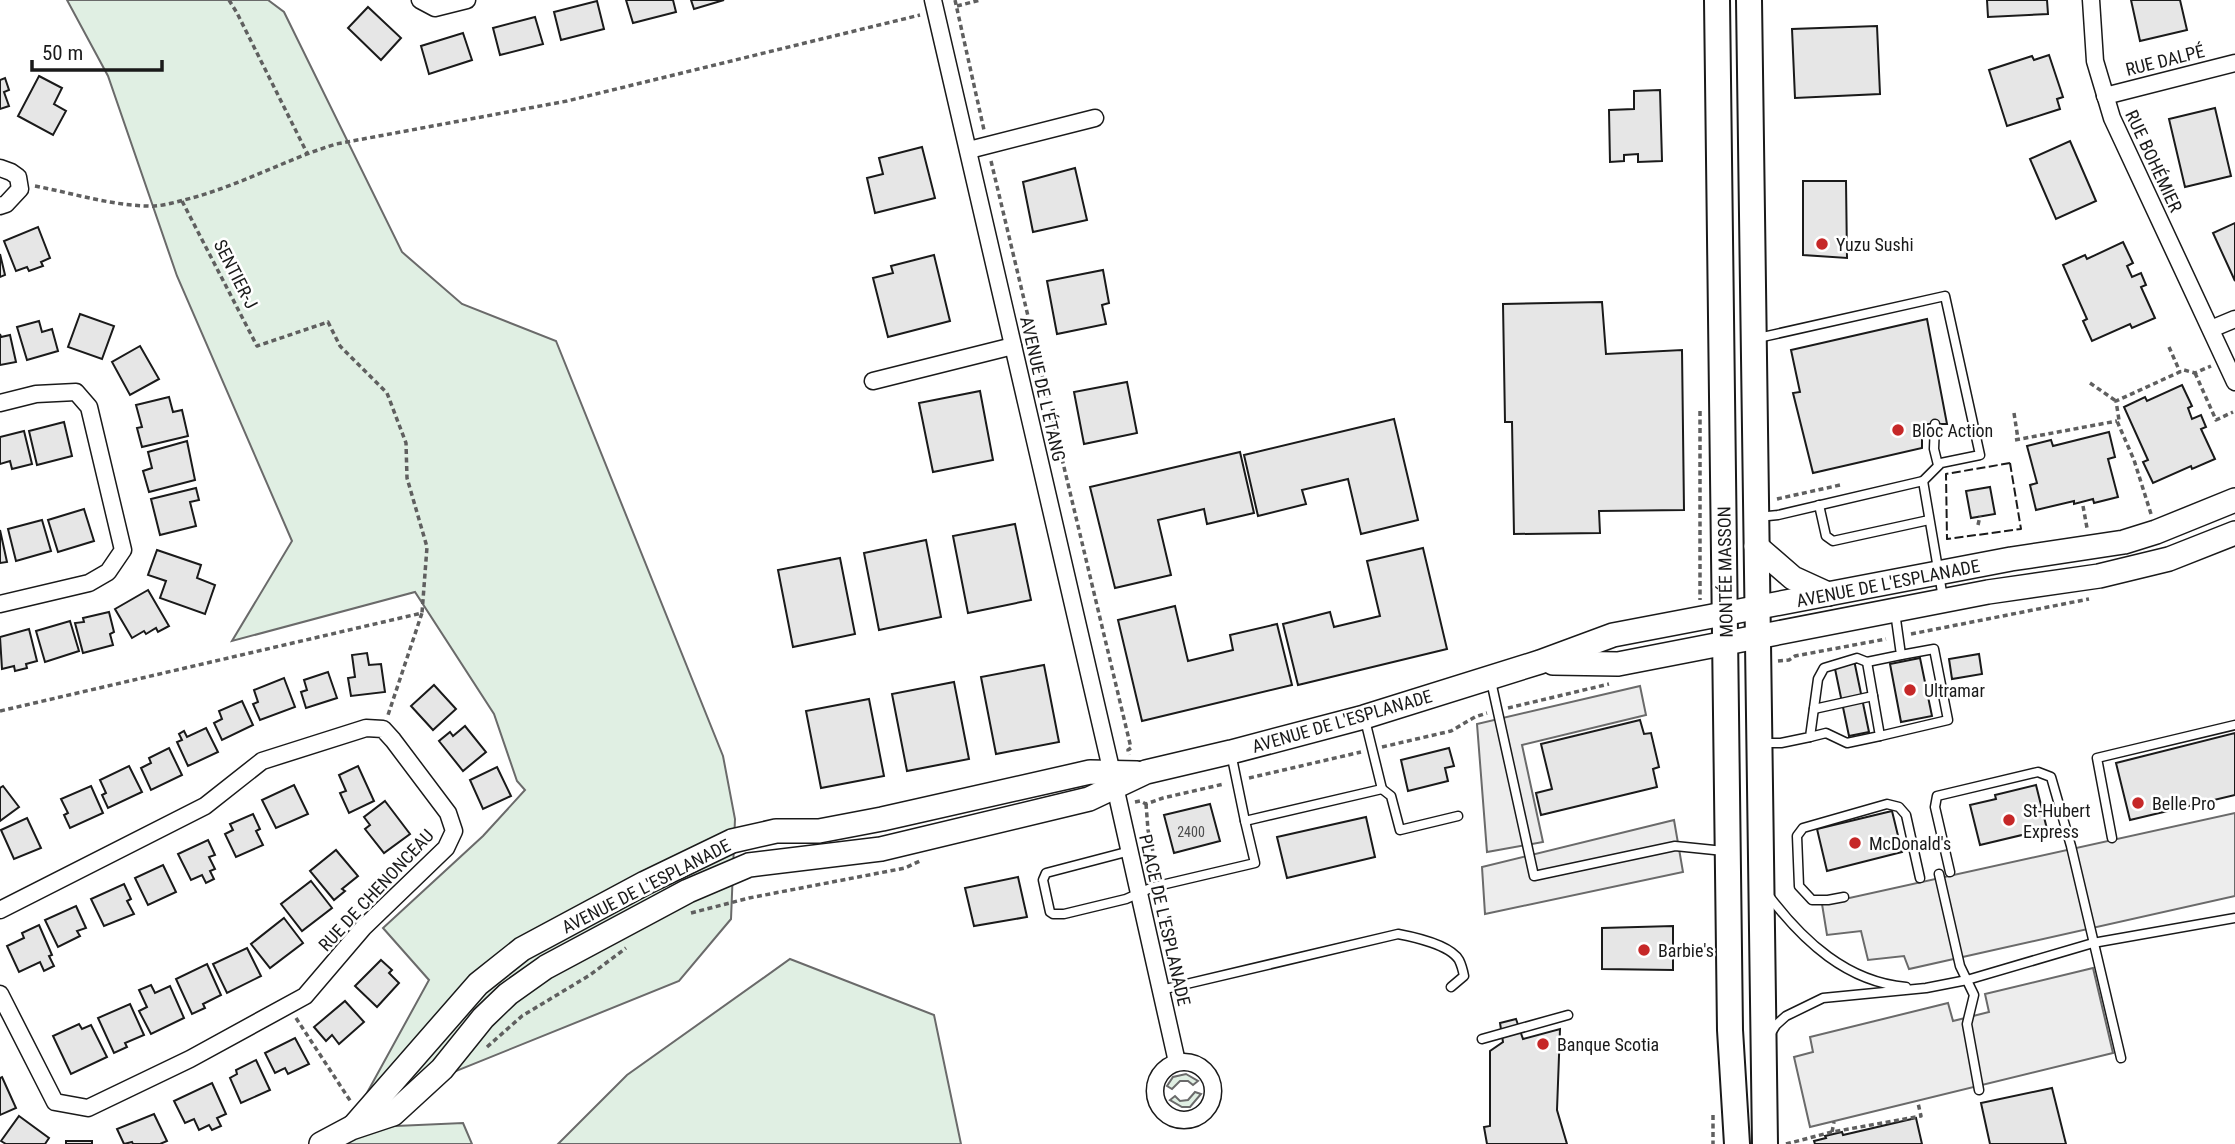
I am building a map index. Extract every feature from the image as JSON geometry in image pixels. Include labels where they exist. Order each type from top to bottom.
[{"type":"main road","name":"MONTÉE MASSON","points":[[1717,0],[1730,1030],[1737,1144]]},
{"type":"main road","name":"MONTÉE MASSON","points":[[1749,0],[1765,1144]]},
{"type":"street","points":[[420,0],[435,8],[467,0]]},
{"type":"street","name":"AVENUE DE L'ÉTANG","points":[[933,0],[1114,779]]},
{"type":"street","name":"RUE BOHÉMIER","points":[[2091,0],[2095,61],[2112,118],[2235,382]]},
{"type":"street","name":"RUE DALPÉ","points":[[2105,96],[2235,63]]},
{"type":"street","points":[[970,150],[1095,118]]},
{"type":"street","points":[[0,168],[18,177],[20,189],[6,204],[0,206]]},
{"type":"street","points":[[2211,329],[2235,319]]},
{"type":"street","points":[[873,381],[1013,346]]},
{"type":"street","points":[[0,403],[36,394],[76,393],[89,407],[123,550],[108,572],[89,583],[0,604]]},
{"type":"street","name":"AVENUE DE L'ESPLANADE","points":[[321,1144],[351,1128],[393,1114],[442,1069],[483,1018],[508,994],[546,967],[688,891],[749,865],[881,849],[1089,799],[1114,779],[1364,717],[1541,662],[1613,635],[1938,573],[2132,540],[2235,500]]},
{"type":"street","name":"AVENUE DE L'ESPLANADE","points":[[1541,662],[1618,664],[1943,601],[2134,569],[2235,533]]},
{"type":"street","points":[[1756,546],[1793,578],[1828,594]]},
{"type":"street","points":[[2,904],[205,806],[262,761],[366,728],[383,729]]},
{"type":"street","name":"RUE DE CHENONCEAU","points":[[0,994],[55,1102],[88,1108],[190,1059],[305,996],[363,928],[446,848],[454,831],[448,813],[383,729]]},
{"type":"street","name":"PLACE DE L'ESPLANADE","points":[[1114,779],[1177,1062]]},
{"type":"lane","points":[[1754,338],[1945,296],[1980,455],[1938,465],[1923,481],[1778,515],[1756,517]]},
{"type":"lane","points":[[1935,424],[1934,449],[1938,465]]},
{"type":"lane","points":[[1923,481],[1943,601]]},
{"type":"lane","points":[[1819,505],[1826,536],[1833,541],[1929,520]]},
{"type":"lane","points":[[1895,611],[1901,655]]},
{"type":"lane","points":[[1760,743],[1780,743],[1810,737],[1826,733],[1847,743],[1948,720],[1934,649],[1867,662],[1857,658],[1824,668],[1819,676],[1810,737]]},
{"type":"lane","points":[[1867,662],[1881,736]]},
{"type":"lane","points":[[1490,678],[1534,876],[1675,846],[1729,851]]},
{"type":"lane","points":[[1814,709],[1873,696]]},
{"type":"lane","points":[[1364,717],[1382,789],[1391,796],[1400,830],[1458,816]]},
{"type":"lane","points":[[2112,838],[2097,758],[2235,725]]},
{"type":"lane","points":[[1130,850],[1051,870],[1044,876],[1050,912],[1058,915],[1126,899],[1153,887],[1255,863],[1231,752]]},
{"type":"lane","points":[[1950,872],[1936,807],[1937,796],[2038,772],[2051,777],[2071,846],[2121,1058]]},
{"type":"lane","points":[[1245,821],[1382,789]]},
{"type":"lane","points":[[1844,897],[1828,901],[1812,900],[1800,886],[1797,836],[1803,828],[1887,804],[1899,807],[1906,816],[1920,878]]},
{"type":"lane","points":[[1939,874],[1960,966],[1974,995],[1967,1024],[1979,1090]]},
{"type":"lane","points":[[1761,886],[1790,923],[1825,955],[1876,981],[1926,988]]},
{"type":"lane","points":[[1763,1063],[1776,1025],[1804,1006],[1833,996],[1926,988],[1967,980],[2094,943],[2235,918]]},
{"type":"lane","points":[[1161,990],[1398,934],[1416,937],[1452,952],[1459,960],[1464,976],[1451,987]]},
{"type":"lane","points":[[1482,1039],[1568,1015]]},
{"type":"path","points":[[229,0],[307,153]]},
{"type":"path","points":[[980,0],[956,2],[983,127]]},
{"type":"path","points":[[19,184],[124,205],[150,206],[182,201],[239,183],[307,153],[336,144],[568,101],[922,14]]},
{"type":"path","name":"AVENUE DE L'ÉTANG","points":[[993,167],[1131,748],[1128,750]]},
{"type":"path","name":"SENTIER-J","points":[[182,201],[257,346],[328,322],[340,346],[387,393],[406,443],[407,478],[427,547],[422,613]]},
{"type":"path","points":[[2169,347],[2180,372]]},
{"type":"path","points":[[2116,401],[2184,370],[2195,373],[2212,366]]},
{"type":"path","points":[[2195,373],[2216,420],[2232,412]]},
{"type":"path","points":[[2090,383],[2116,401],[2117,421],[2134,460],[2153,520]]},
{"type":"path","points":[[2014,413],[2016,439],[2117,421]]},
{"type":"path","points":[[2083,506],[2088,535]]},
{"type":"path","points":[[1699,514],[1700,603]]},
{"type":"path","points":[[1978,525],[1980,516]]},
{"type":"path","points":[[0,711],[422,613],[405,671],[383,729]]},
{"type":"path","points":[[1788,659],[1882,639]]},
{"type":"path","points":[[1510,707],[1617,683]]},
{"type":"path","name":"AVENUE DE L'ESPLANADE","points":[[1382,747],[1451,731],[1475,717],[1491,712]]},
{"type":"path","name":"AVENUE DE L'ESPLANADE","points":[[1246,779],[1363,752]]},
{"type":"path","points":[[1140,801],[1146,804],[1228,783]]},
{"type":"path","name":"PLACE DE L'ESPLANADE","points":[[1146,804],[1148,830],[1156,865]]},
{"type":"path","points":[[682,917],[749,898],[905,868],[925,858]]},
{"type":"path","points":[[481,1052],[522,1016],[590,975],[630,945]]},
{"type":"path","points":[[293,1014],[351,1102]]},
{"type":"path","points":[[1787,1144],[1832,1132],[1921,1116],[1918,1103]]},
{"type":"path","points":[[1713,1115],[1713,1144]]},
{"type":"path","points":[[1832,1132],[1834,1122]]},
{"type":"green space","points":[[67,0],[268,0],[284,12],[402,252],[462,304],[556,341],[723,756],[735,819],[731,919],[679,981],[357,1111],[429,980],[383,928],[483,836],[525,790],[517,781],[494,714],[415,592],[232,641],[292,541],[177,276],[108,76]]},
{"type":"green space","points":[[790,959],[934,1015],[961,1144],[558,1144],[627,1075]]},
{"type":"green space","points":[[1186,1074],[1198,1081],[1193,1085],[1188,1081],[1180,1081],[1172,1089],[1167,1086],[1173,1077]]},
{"type":"green space","points":[[1195,1092],[1201,1094],[1190,1107],[1182,1107],[1170,1100],[1175,1096],[1180,1101],[1188,1100]]},
{"type":"green space","points":[[463,1123],[472,1144],[327,1144],[351,1128]]},
{"type":"shaded area","points":[[1640,686],[1646,715],[1522,745],[1543,842],[1487,852],[1477,724]]},
{"type":"shaded area","points":[[2235,813],[2235,896],[1909,969],[1904,956],[1868,960],[1861,931],[1827,935],[1822,904]]},
{"type":"shaded area","points":[[1674,820],[1683,872],[1485,914],[1482,867]]},
{"type":"shaded area","points":[[2093,968],[2113,1053],[1810,1127],[1794,1057],[1813,1052],[1810,1037],[1948,1003],[1953,1021],[1989,1012],[1985,994]]},
{"type":"building","points":[[626,0],[673,0],[676,12],[633,23]]},
{"type":"building","points":[[691,0],[724,0],[694,9]]},
{"type":"building","points":[[1987,0],[2047,0],[2048,14],[1988,17]]},
{"type":"building","points":[[2131,0],[2180,0],[2187,30],[2140,41]]},
{"type":"building","points":[[597,1],[604,29],[561,40],[554,12]]},
{"type":"building","points":[[368,7],[401,38],[381,60],[348,28]]},
{"type":"building","points":[[535,17],[543,44],[500,55],[493,28]]},
{"type":"building","points":[[1877,26],[1880,94],[1795,98],[1792,29]]},
{"type":"building","points":[[463,33],[472,60],[429,74],[421,46]]},
{"type":"building","points":[[2049,55],[2063,97],[2057,99],[2060,109],[2007,126],[1989,70],[2032,56],[2034,60]]},
{"type":"building","points":[[39,76],[62,88],[54,104],[66,111],[53,135],[18,116]]},
{"type":"building","points":[[5,78],[9,90],[4,92],[9,106],[0,109],[0,80]]},
{"type":"building","points":[[1660,90],[1662,161],[1638,162],[1638,154],[1624,155],[1624,161],[1610,162],[1609,110],[1634,109],[1634,91]]},
{"type":"building","points":[[2215,108],[2231,176],[2185,187],[2169,119]]},
{"type":"building","points":[[2070,141],[2096,201],[2056,219],[2030,159]]},
{"type":"building","points":[[922,147],[935,198],[875,213],[867,178],[883,174],[879,158]]},
{"type":"building","points":[[1075,168],[1087,220],[1033,232],[1023,182]]},
{"type":"building","points":[[1803,181],[1846,181],[1847,258],[1803,255]]},
{"type":"building","points":[[2235,223],[2235,281],[2213,233]]},
{"type":"building","points":[[38,227],[50,258],[41,262],[43,266],[29,271],[27,267],[16,271],[4,241]]},
{"type":"building","points":[[2123,242],[2133,263],[2127,266],[2132,277],[2141,273],[2146,285],[2141,287],[2155,318],[2132,328],[2130,324],[2092,341],[2083,321],[2087,319],[2063,265],[2085,255],[2087,259]]},
{"type":"building","points":[[0,254],[5,275],[0,277]]},
{"type":"building","points":[[934,255],[950,321],[888,337],[873,278],[893,273],[891,266]]},
{"type":"building","points":[[1103,270],[1109,303],[1102,305],[1106,324],[1057,334],[1047,281]]},
{"type":"building","points":[[1602,302],[1606,354],[1682,350],[1684,510],[1599,511],[1600,533],[1514,534],[1512,422],[1505,422],[1503,304]]},
{"type":"building","points":[[80,314],[114,326],[102,359],[68,347]]},
{"type":"building","points":[[1927,319],[1947,424],[1922,424],[1922,448],[1813,473],[1793,393],[1800,392],[1791,350]]},
{"type":"building","points":[[39,321],[42,332],[52,329],[58,351],[27,360],[17,327]]},
{"type":"building","points":[[0,334],[1,337],[10,335],[16,362],[0,365]]},
{"type":"building","points":[[140,346],[159,379],[130,395],[112,362]]},
{"type":"building","points":[[1127,382],[1137,433],[1084,444],[1074,392]]},
{"type":"building","points":[[2182,385],[2192,406],[2188,408],[2192,419],[2201,415],[2206,427],[2201,429],[2215,459],[2192,469],[2191,466],[2153,483],[2143,462],[2148,460],[2124,407],[2145,397],[2147,401]]},
{"type":"building","points":[[980,391],[993,460],[933,472],[919,403]]},
{"type":"building","points":[[169,397],[173,412],[182,410],[188,436],[142,447],[137,428],[142,427],[136,405]]},
{"type":"building","points":[[1394,419],[1418,520],[1361,534],[1348,479],[1302,490],[1306,504],[1258,516],[1244,455]]},
{"type":"building","points":[[64,422],[72,456],[37,465],[29,431]]},
{"type":"building","points":[[24,431],[32,464],[12,469],[10,461],[0,464],[0,437]]},
{"type":"building","points":[[2109,432],[2115,457],[2108,459],[2118,497],[2094,503],[2093,499],[2074,504],[2074,501],[2036,510],[2030,485],[2037,483],[2027,446],[2051,440],[2053,446]]},
{"type":"building","points":[[187,441],[195,480],[149,492],[143,471],[152,468],[148,452]]},
{"type":"building","points":[[1240,452],[1254,513],[1207,524],[1204,509],[1158,520],[1171,575],[1115,588],[1090,487]]},
{"type":"building","points":[[1990,487],[1995,514],[1971,518],[1966,491]]},
{"type":"building","points":[[196,488],[199,500],[190,502],[196,526],[160,535],[151,499]]},
{"type":"building","points":[[84,509],[94,541],[58,552],[48,520]]},
{"type":"building","points":[[42,520],[51,551],[16,561],[8,529]]},
{"type":"building","points":[[1015,524],[1031,600],[968,613],[953,536]]},
{"type":"building","points":[[0,530],[7,562],[0,563]]},
{"type":"building","points":[[926,540],[941,617],[879,630],[864,553]]},
{"type":"building","points":[[1423,548],[1447,649],[1298,685],[1283,624],[1330,612],[1334,627],[1380,616],[1367,561]]},
{"type":"building","points":[[157,550],[201,565],[197,578],[215,585],[205,614],[160,598],[166,581],[148,575]]},
{"type":"building","points":[[840,558],[855,634],[793,647],[778,570]]},
{"type":"building","points":[[148,590],[169,626],[158,632],[156,628],[146,634],[144,631],[132,638],[115,609]]},
{"type":"building","points":[[1175,606],[1188,661],[1233,650],[1230,635],[1277,624],[1292,685],[1142,721],[1118,620]]},
{"type":"building","points":[[109,612],[114,632],[110,634],[113,645],[83,653],[75,623],[84,622],[83,618]]},
{"type":"building","points":[[70,621],[79,651],[45,662],[36,631]]},
{"type":"building","points":[[29,629],[37,661],[26,664],[27,668],[15,671],[14,666],[2,669],[0,637]]},
{"type":"building","points":[[367,653],[369,665],[381,664],[385,692],[351,696],[348,678],[355,677],[352,655]]},
{"type":"building","points":[[1979,654],[1982,674],[1952,679],[1949,659]]},
{"type":"building","points":[[1920,658],[1932,716],[1901,722],[1890,664]]},
{"type":"building","points":[[1854,660],[1869,732],[1849,736],[1834,664]]},
{"type":"building","points":[[1044,665],[1059,742],[996,754],[981,677]]},
{"type":"building","points":[[328,672],[337,698],[306,708],[301,692],[307,690],[304,680]]},
{"type":"building","points":[[284,678],[295,707],[260,720],[253,704],[258,702],[254,690]]},
{"type":"building","points":[[954,682],[969,759],[907,771],[892,694]]},
{"type":"building","points":[[434,685],[456,709],[433,730],[411,706]]},
{"type":"building","points":[[869,699],[884,776],[821,788],[806,711]]},
{"type":"building","points":[[242,701],[253,725],[222,740],[214,723],[222,719],[219,711]]},
{"type":"building","points":[[1640,720],[1644,734],[1651,733],[1659,767],[1653,769],[1657,787],[1541,815],[1536,793],[1552,789],[1541,744]]},
{"type":"building","points":[[465,726],[486,752],[463,771],[439,741],[450,732],[453,736]]},
{"type":"building","points":[[206,728],[218,752],[188,766],[177,742],[182,740],[179,734],[184,731],[187,737]]},
{"type":"building","points":[[2235,733],[2235,795],[2130,820],[2116,763]]},
{"type":"building","points":[[169,748],[182,775],[151,790],[141,768],[151,763],[149,758]]},
{"type":"building","points":[[1449,748],[1454,766],[1445,768],[1448,781],[1408,791],[1401,760]]},
{"type":"building","points":[[129,766],[142,792],[108,808],[102,795],[106,793],[100,780]]},
{"type":"building","points":[[358,766],[374,801],[349,813],[340,793],[346,791],[339,775]]},
{"type":"building","points":[[497,767],[511,796],[483,809],[470,780]]},
{"type":"building","points":[[294,785],[308,814],[276,828],[262,800]]},
{"type":"building","points":[[2036,785],[2047,829],[1980,845],[1970,805],[1996,799],[1995,795]]},
{"type":"building","points":[[3,786],[19,807],[0,821],[0,788]]},
{"type":"building","points":[[91,786],[103,813],[70,828],[64,815],[68,813],[61,799]]},
{"type":"building","points":[[385,801],[410,834],[384,853],[365,829],[370,825],[364,817]]},
{"type":"building","points":[[1210,804],[1220,841],[1174,853],[1164,815]]},
{"type":"building","points":[[1892,811],[1902,852],[1827,871],[1817,829]]},
{"type":"building","points":[[253,814],[260,829],[256,831],[263,845],[236,857],[225,834],[233,830],[230,824]]},
{"type":"building","points":[[1366,817],[1375,857],[1287,878],[1277,837]]},
{"type":"building","points":[[27,818],[41,848],[14,859],[1,830]]},
{"type":"building","points":[[208,840],[215,855],[209,857],[215,869],[210,871],[214,879],[206,883],[202,875],[191,880],[178,854]]},
{"type":"building","points":[[336,850],[358,876],[342,889],[345,891],[334,900],[310,871]]},
{"type":"building","points":[[163,865],[176,892],[148,905],[135,878]]},
{"type":"building","points":[[1018,877],[1027,917],[974,926],[965,888]]},
{"type":"building","points":[[311,881],[332,908],[302,931],[281,904]]},
{"type":"building","points":[[124,884],[131,899],[127,901],[134,914],[104,926],[91,899]]},
{"type":"building","points":[[76,906],[86,928],[77,931],[80,936],[58,947],[45,920]]},
{"type":"building","points":[[284,918],[303,943],[270,968],[251,944]]},
{"type":"building","points":[[39,925],[54,966],[44,971],[40,962],[19,972],[7,946],[24,938],[22,933]]},
{"type":"building","points":[[1673,926],[1673,970],[1602,969],[1602,928]]},
{"type":"building","points":[[247,948],[261,976],[227,993],[213,964]]},
{"type":"building","points":[[381,960],[392,970],[389,973],[399,983],[377,1007],[355,986]]},
{"type":"building","points":[[207,964],[221,995],[203,1004],[205,1008],[192,1014],[176,979]]},
{"type":"building","points":[[151,985],[155,993],[170,986],[184,1018],[151,1034],[139,1011],[147,1007],[139,990]]},
{"type":"building","points":[[345,1001],[364,1022],[339,1044],[332,1035],[326,1041],[314,1027]]},
{"type":"building","points":[[130,1004],[144,1035],[125,1043],[127,1047],[114,1053],[98,1018]]},
{"type":"building","points":[[1516,1019],[1523,1039],[1560,1029],[1557,1110],[1567,1144],[1487,1144],[1484,1127],[1490,1126],[1490,1051],[1503,1042],[1500,1023]]},
{"type":"building","points":[[79,1024],[82,1029],[91,1025],[107,1057],[71,1074],[53,1036]]},
{"type":"building","points":[[295,1038],[309,1064],[288,1074],[285,1068],[275,1073],[265,1053]]},
{"type":"building","points":[[256,1060],[270,1090],[241,1103],[230,1078],[237,1074],[236,1070]]},
{"type":"building","points":[[2,1077],[16,1108],[0,1115],[0,1078]]},
{"type":"building","points":[[212,1083],[226,1114],[217,1118],[221,1126],[212,1130],[209,1125],[199,1130],[194,1119],[185,1123],[174,1101]]},
{"type":"building","points":[[2052,1088],[2066,1144],[1990,1144],[1981,1103]]},
{"type":"building","points":[[154,1114],[167,1141],[160,1144],[124,1144],[117,1129]]},
{"type":"building","points":[[19,1116],[49,1138],[45,1144],[6,1144],[1,1141]]},
{"type":"building","points":[[1916,1118],[1922,1144],[1815,1144],[1814,1141],[1842,1132],[1843,1135]]},
{"type":"building","points":[[66,1141],[92,1141],[92,1144],[66,1144]]},
{"type":"fence","points":[[2010,463],[2021,529],[1947,539],[1946,474],[2010,463]]},
{"type":"place","name":"Yuzu Sushi","points":[[1822,244]]},
{"type":"place","name":"Bloc Action","points":[[1898,430]]},
{"type":"place","name":"Ultramar","points":[[1910,690]]},
{"type":"place","name":"Belle Pro","points":[[2138,803]]},
{"type":"place","name":"St-Hubert Express","points":[[2009,820]]},
{"type":"place","name":"McDonald's","points":[[1855,843]]},
{"type":"place","name":"Barbie's","points":[[1644,950]]},
{"type":"place","name":"Banque Scotia","points":[[1543,1044]]}]
